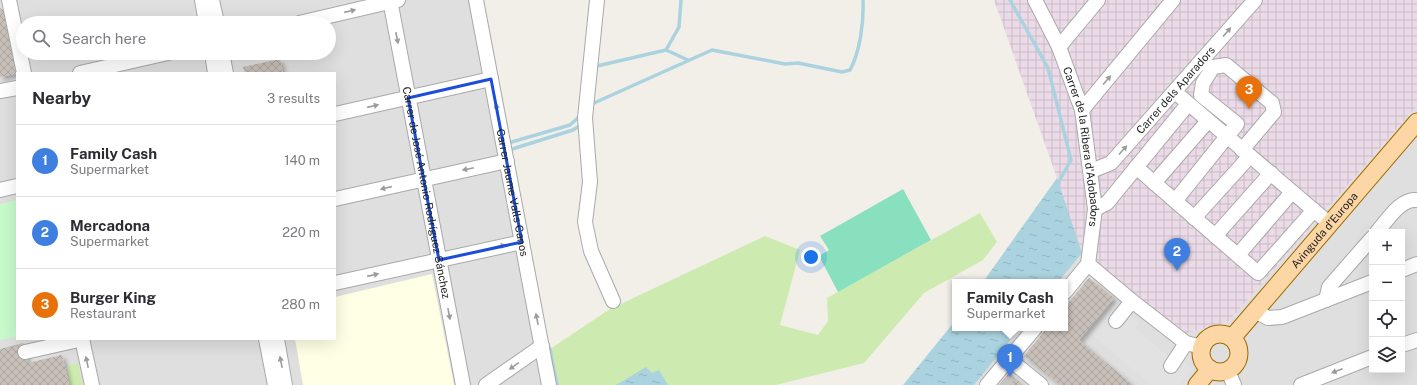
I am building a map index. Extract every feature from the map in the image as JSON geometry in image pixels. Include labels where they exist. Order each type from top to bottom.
[{"type":"main road","name":"Avinguda d'Europa","points":[[1232,338],[1417,122]]},
{"type":"main road","points":[[1215,334],[1221,334],[1232,338],[1237,343],[1239,356],[1233,367],[1231,378],[1222,372],[1210,369],[1202,360],[1194,345],[1205,342],[1209,337],[1215,334]]},
{"type":"main road","points":[[1197,385],[1210,369]]},
{"type":"street","points":[[9,0],[16,34]]},
{"type":"street","points":[[202,0],[205,16]]},
{"type":"street","points":[[212,0],[215,16]]},
{"type":"street","name":"Carrer Jaume Valls Canos","points":[[476,0],[549,385]]},
{"type":"street","points":[[597,0],[585,118],[590,182],[585,222],[591,251],[613,301]]},
{"type":"street","name":"Carrer de la Ribera d'Adobadors","points":[[1035,0],[1059,47],[1082,110],[1095,209],[1088,264]]},
{"type":"street","points":[[1059,47],[1098,0]]},
{"type":"street","points":[[1082,110],[1173,0]]},
{"type":"street","name":"Carrer dels Aparadors","points":[[1091,171],[1111,163],[1255,0]]},
{"type":"street","points":[[329,16],[393,1]]},
{"type":"street","name":"Carrer de José Antonio Rodríguez Sánchez","points":[[393,1],[408,98],[463,385]]},
{"type":"street","points":[[21,60],[24,72]]},
{"type":"street","points":[[84,72],[137,60]]},
{"type":"street","points":[[213,60],[216,72]]},
{"type":"street","points":[[223,60],[226,72]]},
{"type":"street","points":[[1175,201],[1237,124],[1201,95],[1203,83],[1213,67],[1226,65],[1272,103],[1274,112],[1246,153],[1194,218]]},
{"type":"street","points":[[336,114],[491,79]]},
{"type":"street","points":[[0,91],[16,88]]},
{"type":"street","points":[[1175,92],[1330,224]]},
{"type":"street","points":[[1095,209],[1107,203],[1188,104]]},
{"type":"street","points":[[1154,183],[1208,121]]},
{"type":"street","points":[[336,199],[506,161]]},
{"type":"street","points":[[1136,167],[1258,273],[1314,210]]},
{"type":"street","points":[[1215,236],[1271,174]]},
{"type":"street","points":[[0,190],[16,186]]},
{"type":"street","points":[[1238,255],[1292,192]]},
{"type":"street","points":[[1380,229],[1402,204],[1416,200]]},
{"type":"street","points":[[1326,300],[1328,287],[1369,241]]},
{"type":"street","points":[[336,283],[522,242]]},
{"type":"street","points":[[1068,288],[1088,264],[1132,301],[1194,345],[1170,366]]},
{"type":"street","points":[[1405,269],[1417,264]]},
{"type":"street","points":[[1256,311],[1268,318],[1282,317],[1369,283]]},
{"type":"street","points":[[1116,321],[1132,301]]},
{"type":"street","points":[[987,385],[1000,377],[1009,359],[1032,331]]},
{"type":"street","points":[[25,352],[79,340]]},
{"type":"street","points":[[83,340],[92,385]]},
{"type":"street","points":[[266,340],[275,385]]},
{"type":"street","points":[[277,340],[285,385]]},
{"type":"street","points":[[1405,344],[1417,340]]},
{"type":"street","points":[[486,385],[542,346]]},
{"type":"street","points":[[1301,385],[1369,358]]},
{"type":"street","points":[[1009,359],[1041,385]]},
{"type":"highlighted area","points":[[491,79],[522,242],[439,260],[408,98]]},
{"type":"shaded area","points":[[0,0],[481,0],[555,385],[0,385]]},
{"type":"shaded area","points":[[994,0],[1417,0],[1417,106],[1228,322],[1182,334],[1081,254],[1057,178]]},
{"type":"shaded area","points":[[1417,106],[1417,385],[973,385],[1018,331],[1068,331],[1068,279],[1060,279],[1081,254],[1182,334],[1228,322]]},
{"type":"shaded area","points":[[432,274],[454,385],[303,385],[295,340],[336,340],[336,297]]},
{"type":"shaded area","points":[[1116,302],[1139,323],[1135,328],[1171,359],[1175,354],[1193,369],[1179,385],[1151,385],[1090,333]]},
{"type":"green space","points":[[903,189],[931,240],[838,292],[819,256],[829,250],[820,236]]},
{"type":"green space","points":[[16,200],[16,337],[0,340],[0,204]]},
{"type":"green space","points":[[980,213],[997,242],[983,260],[924,293],[864,363],[776,385],[557,385],[550,349],[610,309],[765,236],[800,250],[780,325],[818,335],[828,321],[827,298]]},
{"type":"green space","points":[[78,363],[83,385],[70,385],[66,366]]},
{"type":"water","points":[[1057,178],[1082,253],[1060,279],[985,279]]},
{"type":"water","points":[[952,325],[952,331],[1018,331],[974,385],[903,385]]},
{"type":"water","points":[[646,367],[652,373],[659,370],[668,385],[616,385]]},
{"type":"building","points":[[0,8],[4,11],[18,70],[15,74],[0,77]]},
{"type":"building","points":[[280,60],[283,72],[245,72],[243,67]]},
{"type":"building","points":[[1089,278],[1114,298],[1079,340],[1133,385],[1060,385],[1024,356],[1045,331],[1068,331],[1068,303]]},
{"type":"building","points":[[23,343],[28,363],[62,355],[69,385],[0,385],[0,349]]},
{"type":"building","points":[[1009,373],[1023,385],[999,385]]},
{"type":"waterway","points":[[666,50],[679,27],[681,0]]},
{"type":"waterway","points":[[594,103],[712,50],[785,64],[798,63],[842,72],[850,70],[861,36],[863,0]]},
{"type":"waterway","points":[[1010,0],[1048,68],[1071,160],[1057,185]]},
{"type":"waterway","points":[[597,66],[666,50],[688,60]]},
{"type":"waterway","points":[[508,143],[570,125],[581,115]]},
{"type":"waterway","points":[[509,150],[573,130],[581,125]]},
{"type":"waterway","points":[[547,343],[550,349],[557,385]]},
{"type":"tunnel","points":[[1004,380],[1009,385]]},
{"type":"place","name":"Burger King","points":[[1249,109]]},
{"type":"place","name":"Mercadona","points":[[1177,271]]},
{"type":"place","name":"Family Cash","points":[[1010,377]]}]
